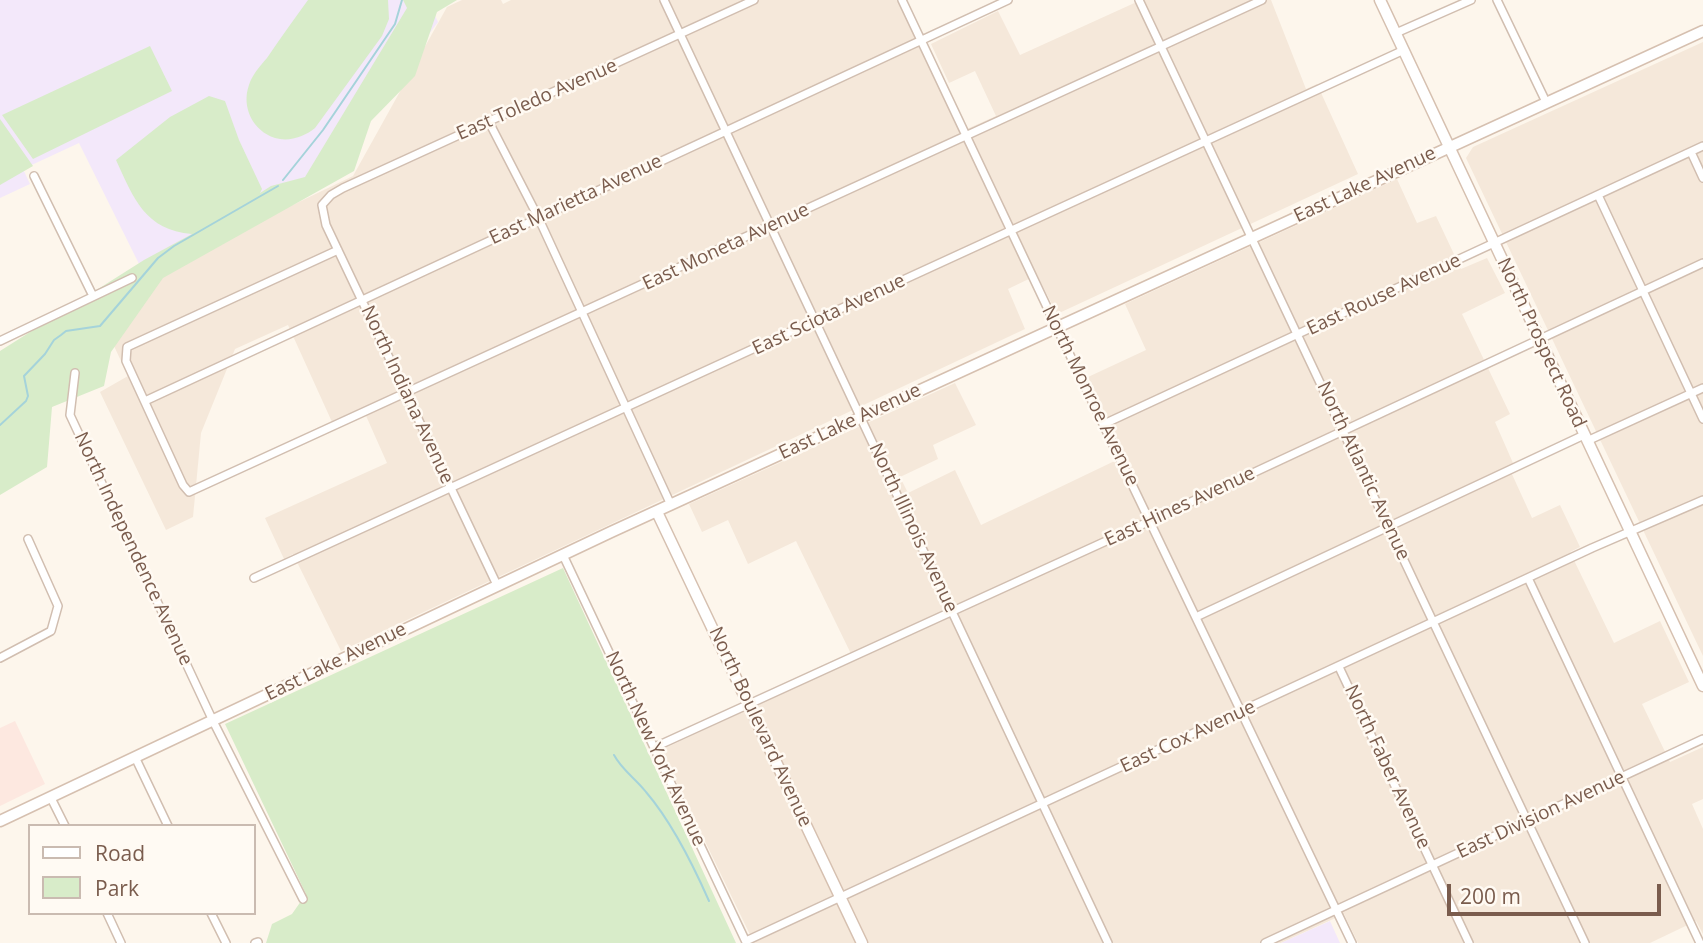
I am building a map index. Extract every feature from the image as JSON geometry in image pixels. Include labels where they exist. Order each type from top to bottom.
[{"type":"street","name":"North Illinois Avenue","points":[[664,0],[1108,943]]},
{"type":"street","name":"East Toledo Avenue","points":[[322,205],[331,195],[343,188],[754,0]]},
{"type":"street","name":"North Monroe Avenue","points":[[902,0],[1352,943]]},
{"type":"street","name":"East Marietta Avenue","points":[[145,401],[1008,0]]},
{"type":"street","name":"North Atlantic Avenue","points":[[1139,0],[1585,943]]},
{"type":"street","name":"East Moneta Avenue","points":[[145,401],[155,428],[189,492],[1262,0]]},
{"type":"street","name":"North Prospect Road","points":[[1380,0],[1703,686]]},
{"type":"street","points":[[1396,33],[1471,0]]},
{"type":"street","points":[[1497,0],[1546,103]]},
{"type":"street","name":"East Lake Avenue","points":[[0,821],[497,585],[1703,31]]},
{"type":"street","name":"East Sciota Avenue","points":[[254,578],[1404,50]]},
{"type":"street","points":[[489,122],[538,217],[671,505]]},
{"type":"street","name":"East Rouse Avenue","points":[[1104,424],[1703,146]]},
{"type":"street","points":[[1690,152],[1703,178]]},
{"type":"street","points":[[34,176],[93,296]]},
{"type":"street","points":[[1598,195],[1703,419]]},
{"type":"street","name":"North Indiana Avenue","points":[[322,205],[326,225],[497,585]]},
{"type":"street","points":[[145,401],[126,361],[127,347],[338,250]]},
{"type":"street","name":"East Hines Avenue","points":[[655,747],[1150,521],[1703,263]]},
{"type":"street","points":[[0,341],[132,278]]},
{"type":"street","name":"North Independence Avenue","points":[[75,373],[70,415],[213,721],[303,899]]},
{"type":"street","points":[[1196,617],[1389,526],[1703,388]]},
{"type":"street","name":"East Cox Avenue","points":[[746,942],[1592,548],[1703,500]]},
{"type":"street","name":"North Boulevard Avenue","points":[[657,512],[862,943]]},
{"type":"street","points":[[0,658],[51,631],[58,606],[28,539]]},
{"type":"street","name":"North New York Avenue","points":[[563,555],[746,942]]},
{"type":"street","points":[[1528,579],[1700,943]]},
{"type":"street","name":"North Faber Avenue","points":[[1339,667],[1469,943]]},
{"type":"street","name":"East Division Avenue","points":[[1265,943],[1703,739]]},
{"type":"street","points":[[135,757],[168,824]]},
{"type":"street","points":[[51,798],[64,824]]},
{"type":"street","points":[[108,915],[121,943]]},
{"type":"street","points":[[212,915],[226,943]]},
{"type":"shaded area","points":[[0,0],[427,0],[438,22],[313,191],[142,270],[79,143],[23,169],[30,184],[0,198]]},
{"type":"shaded area","points":[[462,0],[501,0],[503,4],[511,0],[899,0],[960,132],[996,116],[975,71],[949,83],[931,44],[998,11],[1020,55],[1141,0],[1271,0],[1306,89],[1317,84],[1358,174],[1057,314],[1037,275],[1008,289],[1025,329],[341,651],[293,554],[284,559],[265,518],[387,463],[363,409],[332,422],[288,325],[235,349],[201,433],[193,517],[166,530],[100,392],[128,376],[93,301],[353,176],[447,7]]},
{"type":"shaded area","points":[[1703,42],[1703,656],[1466,158],[1473,147]]},
{"type":"shaded area","points":[[1397,179],[1417,223],[1436,216],[1461,269],[1487,258],[1505,293],[1462,314],[1510,414],[1495,422],[1513,463],[1511,472],[1532,518],[1560,505],[1580,547],[1570,552],[1614,643],[1660,621],[1689,682],[1642,704],[1670,762],[1703,747],[1703,799],[1692,804],[1703,829],[1703,934],[1696,921],[1650,943],[1358,943],[1344,914],[1281,943],[754,943],[661,750],[854,660],[796,541],[748,564],[728,520],[702,532],[689,504],[955,383],[976,425],[933,445],[938,459],[900,477],[908,493],[955,470],[981,525],[1125,456],[1088,377],[1146,350],[1125,304]]},
{"type":"shaded area","points":[[15,721],[45,784],[0,806],[0,728]]},
{"type":"shaded area","points":[[1330,921],[1340,943],[1281,943]]},
{"type":"green space","points":[[308,0],[388,0],[389,19],[382,36],[315,128],[296,138],[275,138],[267,135],[255,124],[248,110],[247,93],[254,74]]},
{"type":"green space","points":[[403,0],[457,0],[437,12],[415,76],[371,121],[354,171],[163,278],[111,352],[104,386],[52,407],[47,467],[0,495],[0,351],[144,260],[192,234],[176,231],[152,219],[136,199],[116,160],[170,117],[209,96],[225,101],[239,140],[262,189],[260,193],[271,186],[305,177],[407,8]]},
{"type":"green space","points":[[150,46],[172,91],[33,159],[2,115]]},
{"type":"green space","points":[[0,119],[33,166],[0,185]]},
{"type":"green space","points":[[563,568],[736,943],[266,943],[272,924],[292,914],[306,894],[225,724]]},
{"type":"waterway","points":[[283,180],[323,130],[395,24],[402,0]]},
{"type":"waterway","points":[[0,425],[26,401],[28,396],[24,376],[54,340],[66,331],[100,326],[158,258],[278,186]]},
{"type":"waterway","points":[[614,755],[664,816],[709,901]]}]
